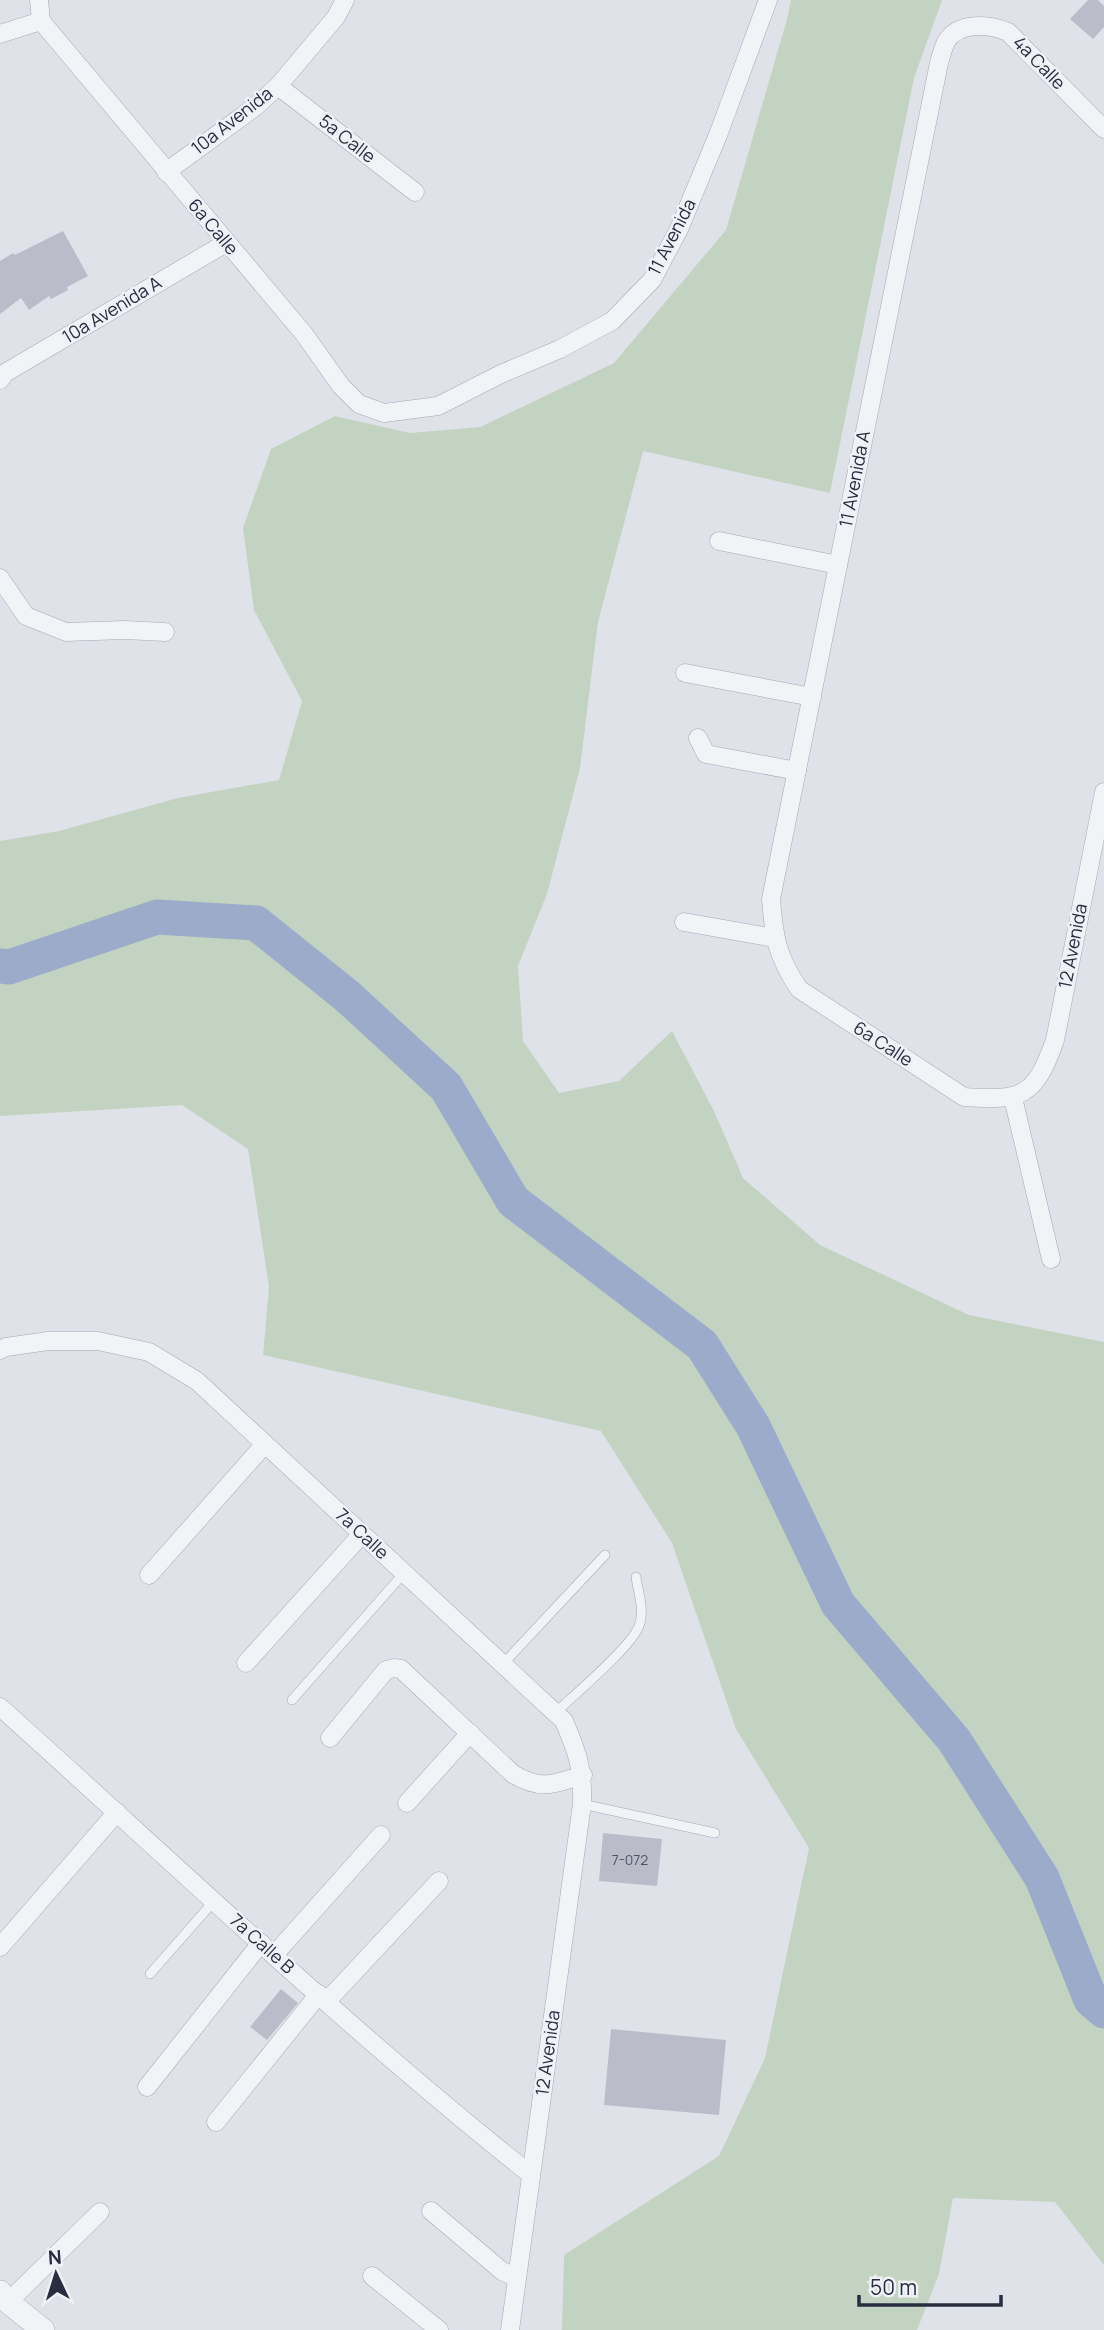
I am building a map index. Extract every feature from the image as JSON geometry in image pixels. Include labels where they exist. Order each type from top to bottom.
[{"type":"street","points":[[0,34],[41,21],[39,0]]},
{"type":"street","name":"10a Avenida","points":[[166,172],[255,107],[278,86],[336,17],[345,0]]},
{"type":"street","name":"11 Avenida","points":[[438,406],[501,374],[560,349],[611,321],[652,280],[679,229],[718,135],[768,0]]},
{"type":"street","name":"6a Calle","points":[[41,21],[304,334],[341,386],[359,404],[384,413],[438,406]]},
{"type":"street","name":"4a Calle","points":[[961,29],[976,26],[998,27],[1008,32],[1104,129]]},
{"type":"street","name":"11 Avenida A","points":[[774,938],[771,899],[939,63],[947,40],[961,29]]},
{"type":"street","name":"5a Calle","points":[[278,86],[415,192]]},
{"type":"street","name":"10a Avenida A","points":[[0,380],[5,373],[226,243]]},
{"type":"street","points":[[719,541],[838,565]]},
{"type":"street","points":[[0,578],[26,616],[66,632],[165,632]]},
{"type":"street","points":[[685,673],[811,697]]},
{"type":"street","points":[[698,738],[706,754],[797,771]]},
{"type":"street","name":"12 Avenida","points":[[1019,1095],[1045,1068],[1055,1040],[1104,792]]},
{"type":"street","points":[[684,922],[774,938]]},
{"type":"street","name":"6a Calle","points":[[774,938],[784,967],[799,989],[964,1097],[996,1099],[1019,1095]]},
{"type":"street","points":[[1019,1095],[1051,1259]]},
{"type":"street","name":"7a Calle","points":[[0,1350],[48,1341],[98,1341],[149,1352],[197,1381],[564,1721],[583,1775]]},
{"type":"street","points":[[149,1575],[265,1444]]},
{"type":"street","points":[[246,1662],[362,1534]]},
{"type":"street","points":[[330,1738],[386,1670],[401,1669],[513,1774],[528,1783],[552,1784],[583,1775]]},
{"type":"street","name":"7a Calle B","points":[[0,1707],[323,1998],[483,2137],[530,2174]]},
{"type":"street","points":[[407,1803],[470,1733]]},
{"type":"street","name":"12 Avenida","points":[[510,2330],[582,1804],[583,1775]]},
{"type":"street","points":[[0,1947],[117,1812]]},
{"type":"street","points":[[147,2087],[268,1949],[381,1835]]},
{"type":"street","points":[[216,2122],[323,1998],[439,1881]]},
{"type":"street","points":[[431,2211],[502,2271],[517,2278]]},
{"type":"street","points":[[35,2326],[4,2297],[100,2212]]},
{"type":"street","points":[[372,2276],[439,2330]]},
{"type":"lane","points":[[503,1664],[605,1555]]},
{"type":"lane","points":[[292,1700],[404,1573]]},
{"type":"lane","points":[[555,1713],[616,1655],[639,1628],[642,1613],[636,1577]]},
{"type":"lane","points":[[582,1804],[715,1833]]},
{"type":"lane","points":[[150,1974],[214,1901]]},
{"type":"green space","points":[[791,0],[942,0],[914,78],[830,493],[643,451],[598,622],[580,768],[547,894],[518,966],[523,1041],[559,1093],[619,1081],[672,1031],[714,1111],[743,1178],[820,1245],[969,1315],[1104,1342],[1104,2265],[1055,2202],[953,2198],[939,2274],[917,2330],[562,2330],[564,2255],[719,2156],[765,2058],[809,1848],[736,1729],[672,1543],[601,1431],[263,1355],[269,1287],[248,1149],[182,1105],[0,1116],[0,841],[59,831],[178,798],[279,780],[302,701],[254,610],[243,528],[271,449],[335,416],[410,433],[480,427],[614,363],[726,230]]},
{"type":"building","points":[[1088,0],[1098,0],[1104,6],[1104,27],[1093,39],[1070,19]]},
{"type":"building","points":[[63,231],[88,276],[51,299],[49,296],[29,310],[21,298],[0,314],[0,261]]},
{"type":"building","points":[[603,1833],[662,1839],[657,1886],[599,1881]]},
{"type":"building","points":[[281,1989],[298,2003],[267,2040],[250,2027]]},
{"type":"building","points":[[611,2029],[726,2040],[719,2115],[604,2105]]},
{"type":"waterway","points":[[0,966],[9,967],[157,917],[256,923],[347,996],[446,1087],[513,1201],[702,1345],[753,1426],[838,1604],[954,1740],[1042,1878],[1091,2000],[1104,2011]]}]
